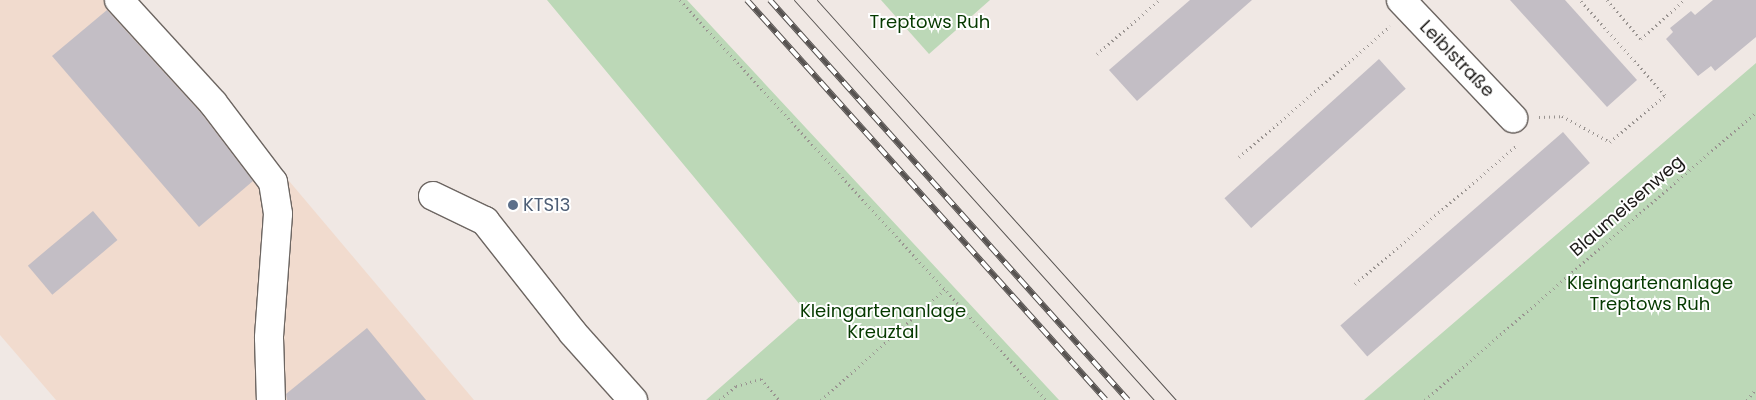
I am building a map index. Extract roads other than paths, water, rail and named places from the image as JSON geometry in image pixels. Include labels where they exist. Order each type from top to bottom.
[{"type":"street","points":[[119,0],[213,103],[273,182],[278,214],[269,338],[270,400]]},
{"type":"street","name":"Leiblstraße","points":[[1405,4],[1513,118]]},
{"type":"street","points":[[433,196],[485,221],[573,334],[633,400]]},
{"type":"tram line","points":[[794,0],[1154,400]]},
{"type":"tram line","points":[[817,0],[1176,400]]},
{"type":"railway","points":[[747,0],[1106,400]]},
{"type":"railway","points":[[770,0],[1128,400]]},
{"type":"place","name":"KTS13","points":[[513,205]]},
{"type":"park label","name":"Treptows Ruh","points":[[930,22]]},
{"type":"park label","name":"Kleingartenanlage Treptows Ruh","points":[[1650,294]]},
{"type":"park label","name":"Kleingartenanlage Kreuztal","points":[[883,322]]}]
